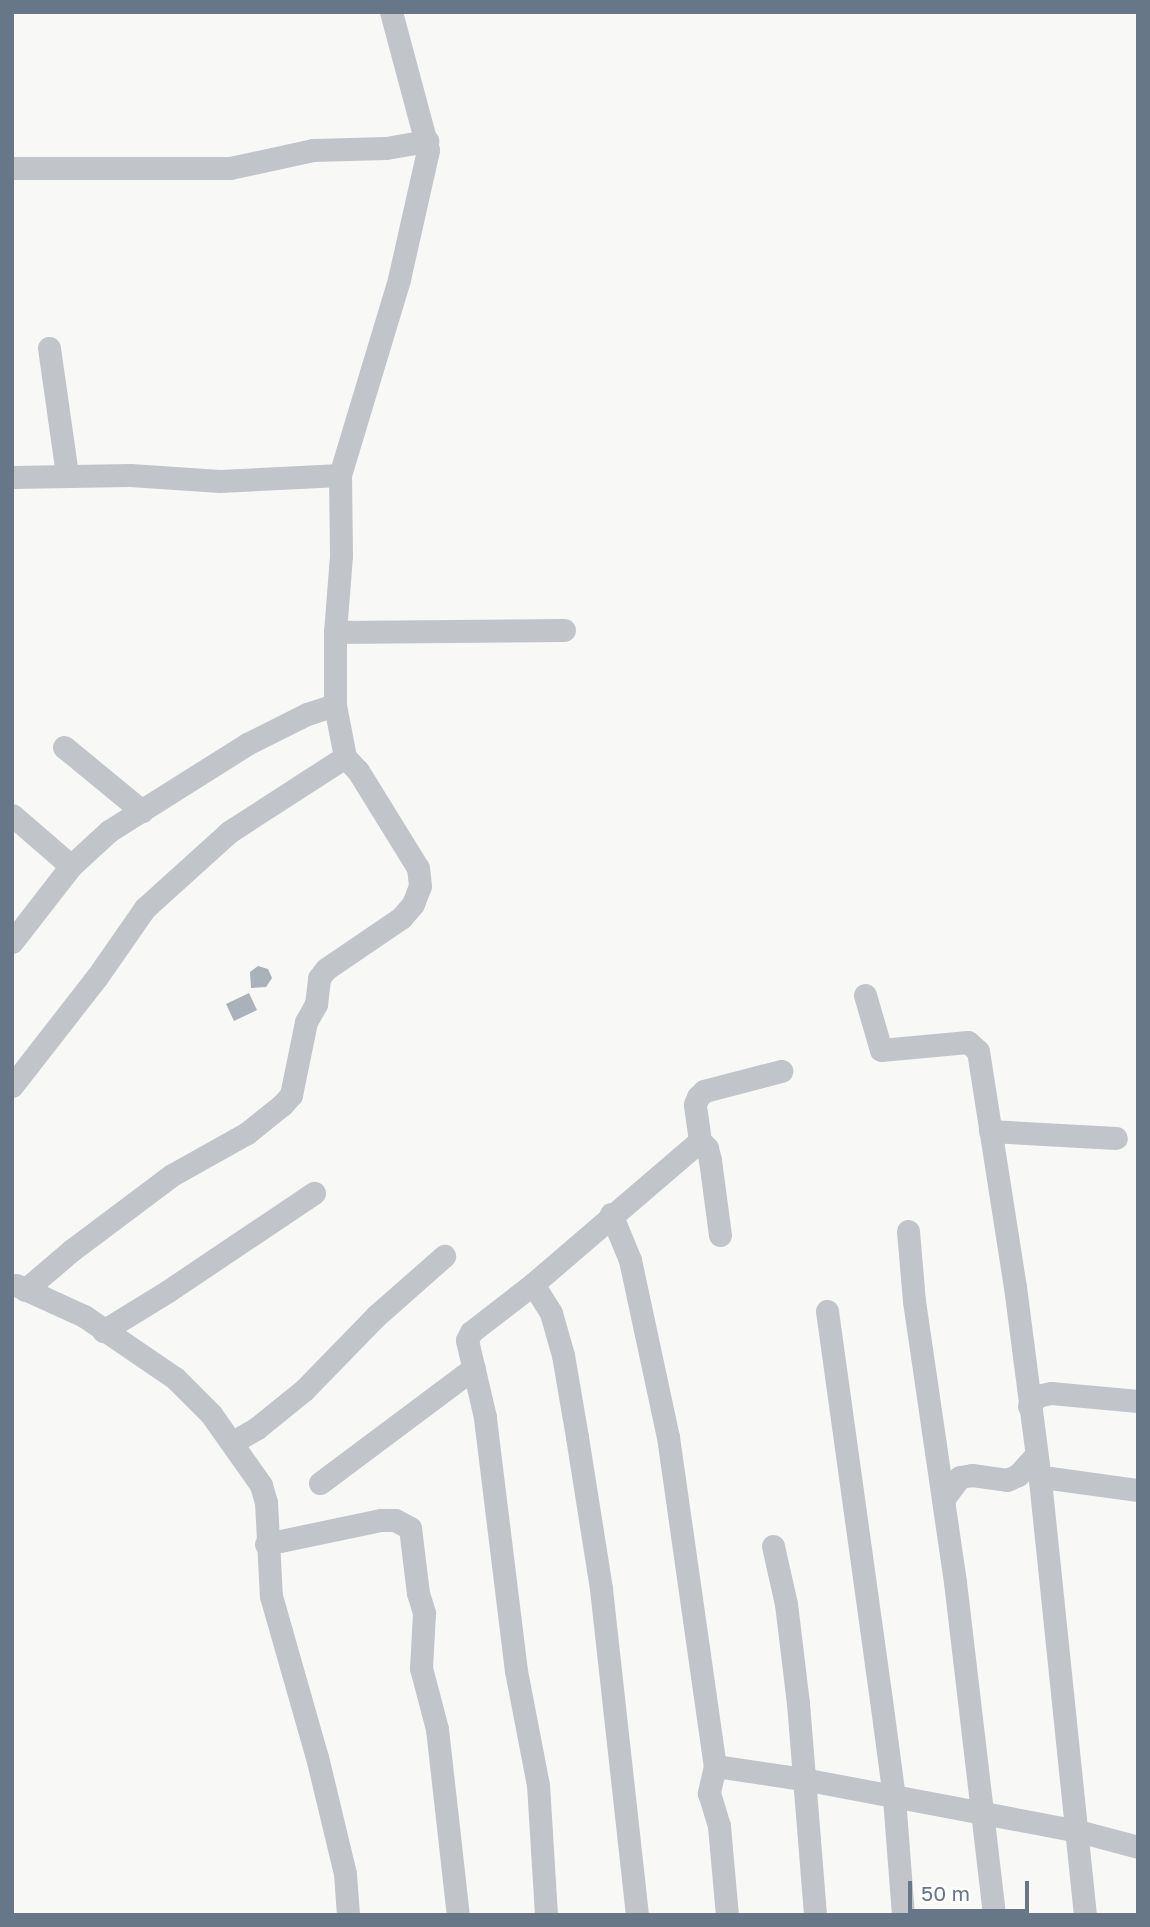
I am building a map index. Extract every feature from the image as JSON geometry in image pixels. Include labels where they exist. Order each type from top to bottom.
[{"type":"street","points":[[19,1286],[128,1211],[172,1175],[247,1133],[282,1105],[291,1095],[306,1022],[316,1004],[319,978],[326,969],[401,918],[414,904],[420,886],[418,868],[358,771],[345,757],[335,705],[335,632],[341,555],[340,475],[399,279],[427,157],[427,141],[414,105],[391,12]]},
{"type":"street","points":[[12,168],[230,168],[313,150],[386,148],[427,141]]},
{"type":"street","points":[[49,348],[67,475]]},
{"type":"street","points":[[12,477],[130,475],[220,481],[340,475]]},
{"type":"street","points":[[335,632],[564,630]]},
{"type":"street","points":[[12,942],[71,866],[109,831],[275,728],[335,705]]},
{"type":"street","points":[[64,747],[142,811]]},
{"type":"street","points":[[12,1086],[97,977],[145,908],[229,832],[345,757]]},
{"type":"street","points":[[12,815],[71,866]]},
{"type":"street","points":[[865,995],[881,1050],[968,1042],[975,1046],[1015,1287],[1040,1480],[1085,1915]]},
{"type":"street","points":[[720,1235],[710,1160],[707,1148],[700,1141],[695,1104],[704,1091],[781,1071]]},
{"type":"street","points":[[990,1131],[1116,1138]]},
{"type":"street","points":[[546,1915],[538,1785],[516,1671],[485,1417],[467,1348],[471,1332],[533,1284],[611,1214],[700,1141]]},
{"type":"street","points":[[103,1331],[168,1291],[314,1193]]},
{"type":"street","points":[[611,1214],[630,1259],[668,1437],[715,1766],[709,1793],[719,1826],[727,1915]]},
{"type":"street","points":[[908,1231],[914,1301],[944,1498],[994,1915]]},
{"type":"street","points":[[233,1442],[257,1428],[303,1390],[376,1316],[444,1256]]},
{"type":"street","points":[[533,1284],[551,1313],[563,1355],[577,1437],[601,1589],[637,1915]]},
{"type":"street","points":[[19,1286],[84,1316],[175,1378],[211,1414],[261,1485],[266,1502],[266,1544],[271,1596],[317,1757],[345,1874],[348,1915]]},
{"type":"street","points":[[827,1311],[894,1798],[903,1915]]},
{"type":"street","points":[[320,1483],[474,1368]]},
{"type":"street","points":[[1029,1406],[1037,1396],[1051,1394],[1138,1401]]},
{"type":"street","points":[[944,1498],[960,1477],[992,1476],[1007,1480],[1018,1475],[1036,1455]]},
{"type":"street","points":[[1040,1480],[1050,1478],[1138,1490]]},
{"type":"street","points":[[266,1544],[381,1520],[396,1520],[410,1528],[418,1592],[424,1613],[421,1668],[437,1729],[458,1915]]},
{"type":"street","points":[[773,1546],[786,1604],[803,1749],[803,1779],[815,1915]]},
{"type":"street","points":[[715,1766],[803,1779],[1078,1830],[1138,1847]]},
{"type":"building","points":[[258,966],[268,969],[272,978],[266,987],[251,988],[250,972]]},
{"type":"building","points":[[249,993],[257,1010],[234,1021],[226,1004]]}]
